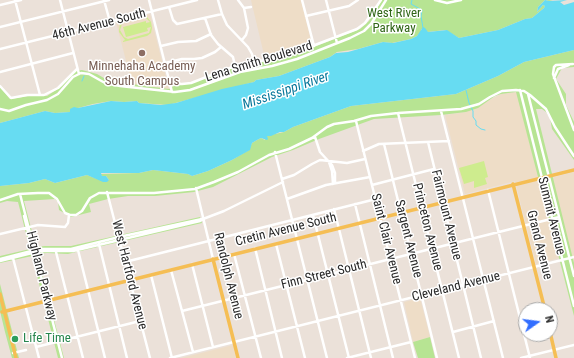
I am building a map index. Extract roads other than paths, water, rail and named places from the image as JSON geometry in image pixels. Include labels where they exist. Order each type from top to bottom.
[{"type":"main road","name":"Cretin Avenue South","points":[[2,312],[463,196],[574,170]]},
{"type":"main road","name":"Grand Avenue","points":[[513,184],[543,302]]},
{"type":"main road","name":"Randolph Avenue","points":[[213,259],[238,358]]},
{"type":"main road","points":[[0,294],[2,312]]},
{"type":"main road","points":[[0,302],[15,358]]},
{"type":"main road","points":[[552,342],[556,358]]},
{"type":"street","points":[[0,5],[21,0]]},
{"type":"street","points":[[60,0],[79,74]]},
{"type":"street","points":[[104,0],[110,22]]},
{"type":"street","points":[[0,27],[104,0],[109,0]]},
{"type":"street","points":[[148,0],[172,92]]},
{"type":"street","name":"46th Avenue South","points":[[0,49],[197,0]]},
{"type":"street","points":[[218,0],[222,14],[230,30],[242,40],[250,50],[254,63]]},
{"type":"street","points":[[238,0],[244,8],[248,28],[247,33],[242,40]]},
{"type":"street","points":[[302,0],[314,46]]},
{"type":"street","points":[[326,0],[337,43]]},
{"type":"street","points":[[306,16],[352,4],[358,0]]},
{"type":"street","points":[[375,0],[380,1]]},
{"type":"street","points":[[0,109],[9,111],[47,100],[58,94],[73,77],[79,74],[89,74],[105,83],[114,85],[172,92],[190,90],[240,72],[286,62],[355,36],[368,27],[386,0]]},
{"type":"street","points":[[435,0],[447,3],[461,0]]},
{"type":"street","points":[[16,1],[40,95]]},
{"type":"street","name":"Lena Smith Boulevard","points":[[170,84],[191,83],[235,66],[286,56],[314,46],[362,26],[368,21],[380,1]]},
{"type":"street","points":[[244,8],[251,6]]},
{"type":"street","points":[[169,7],[173,20],[177,24],[222,14]]},
{"type":"street","points":[[205,18],[210,34],[232,57],[235,66]]},
{"type":"street","points":[[161,46],[178,42],[196,41],[210,34]]},
{"type":"street","points":[[165,63],[182,59],[202,58],[215,52],[221,47]]},
{"type":"street","points":[[0,72],[73,53]]},
{"type":"street","points":[[573,64],[559,64],[555,66],[553,70],[555,82],[574,130]]},
{"type":"street","points":[[0,86],[10,98],[27,95],[48,94],[54,91],[77,68]]},
{"type":"street","points":[[0,200],[19,194],[49,193],[57,199],[64,212],[74,216],[79,214],[93,195],[98,193],[154,193],[195,189],[226,178],[275,152],[289,148],[316,136],[334,124],[356,121],[371,116],[466,108],[475,106],[502,92],[520,90],[528,93],[546,109],[556,130],[574,156]]},
{"type":"street","name":"Summit Avenue","points":[[520,90],[562,260],[571,286],[574,306]]},
{"type":"street","name":"Summit Avenue","points":[[528,93],[574,276]]},
{"type":"street","points":[[441,110],[503,358]]},
{"type":"street","name":"Princeton Avenue","points":[[398,113],[459,358]]},
{"type":"street","name":"Saint Clair Avenue","points":[[356,121],[415,358]]},
{"type":"street","points":[[529,126],[535,124]]},
{"type":"street","points":[[316,136],[319,150],[322,156],[328,161],[332,171],[334,184]]},
{"type":"street","points":[[363,151],[379,144],[449,141]]},
{"type":"street","name":"Fairmount Avenue","points":[[428,142],[481,358]]},
{"type":"street","name":"Sargent Avenue","points":[[384,144],[437,358]]},
{"type":"street","points":[[275,152],[327,358]]},
{"type":"street","points":[[320,160],[322,156]]},
{"type":"street","points":[[0,260],[34,251],[56,250],[70,252],[119,238],[203,219],[224,211],[320,160],[347,163],[365,159]]},
{"type":"street","points":[[372,185],[434,169]]},
{"type":"street","points":[[287,199],[334,184],[370,177]]},
{"type":"street","name":"Randolph Avenue","points":[[195,189],[213,259]]},
{"type":"street","points":[[488,190],[530,357]]},
{"type":"street","name":"West Hartford Avenue","points":[[108,192],[150,358]]},
{"type":"street","name":"Highland Parkway","points":[[19,194],[61,358]]},
{"type":"street","points":[[125,262],[376,199]]},
{"type":"street","points":[[355,204],[393,358]]},
{"type":"street","points":[[334,209],[371,358]]},
{"type":"street","points":[[0,234],[38,225],[65,227],[68,223],[69,215]]},
{"type":"street","points":[[313,215],[339,316],[348,358],[411,342]]},
{"type":"street","name":"Finn Street South","points":[[182,311],[560,217]]},
{"type":"street","points":[[276,243],[305,358]]},
{"type":"street","points":[[98,244],[128,358]]},
{"type":"street","points":[[255,248],[282,358]]},
{"type":"street","points":[[77,249],[106,358]]},
{"type":"street","points":[[56,250],[83,358]]},
{"type":"street","points":[[234,254],[260,358]]},
{"type":"street","points":[[13,257],[39,358]]},
{"type":"street","name":"Cleveland Avenue","points":[[171,358],[574,257]]},
{"type":"street","points":[[192,264],[213,347]]},
{"type":"street","points":[[171,269],[193,352]]},
{"type":"street","points":[[150,274],[171,358]]},
{"type":"street","points":[[453,332],[494,321]]},
{"type":"street","points":[[36,347],[140,322]]},
{"type":"street","points":[[522,358],[574,345]]},
{"type":"street","points":[[14,353],[24,350]]},
{"type":"water","name":"Mississippi River","points":[[545,0],[567,0],[560,2],[564,5],[574,2],[574,50],[524,62],[498,76],[456,94],[351,106],[293,127],[284,132],[267,136],[267,140],[261,138],[252,143],[250,150],[232,160],[208,171],[192,176],[188,174],[153,170],[139,173],[101,173],[102,176],[106,176],[109,180],[107,182],[103,182],[87,175],[55,183],[45,179],[29,183],[0,186],[0,123],[45,111],[55,113],[70,112],[70,109],[74,107],[78,108],[111,101],[137,101],[139,103],[161,105],[176,103],[222,89],[254,82],[256,80],[279,76],[330,57],[336,53],[348,52],[383,42],[393,43],[411,39],[417,36],[423,27],[428,32],[447,30],[459,38],[498,30],[525,19],[532,18],[544,8],[545,6],[543,5],[537,12],[538,7]]},
{"type":"waterway","points":[[412,0],[411,4],[422,10],[421,16],[423,28]]},
{"type":"waterway","points":[[82,81],[84,76]]},
{"type":"waterway","points":[[466,90],[476,125],[485,130]]},
{"type":"place","name":"Minnehaha Academy South Campus","points":[[142,53]]},
{"type":"place","name":"Life Time","points":[[15,339]]},
{"type":"park label","name":"West River Parkway","points":[[394,22]]}]
